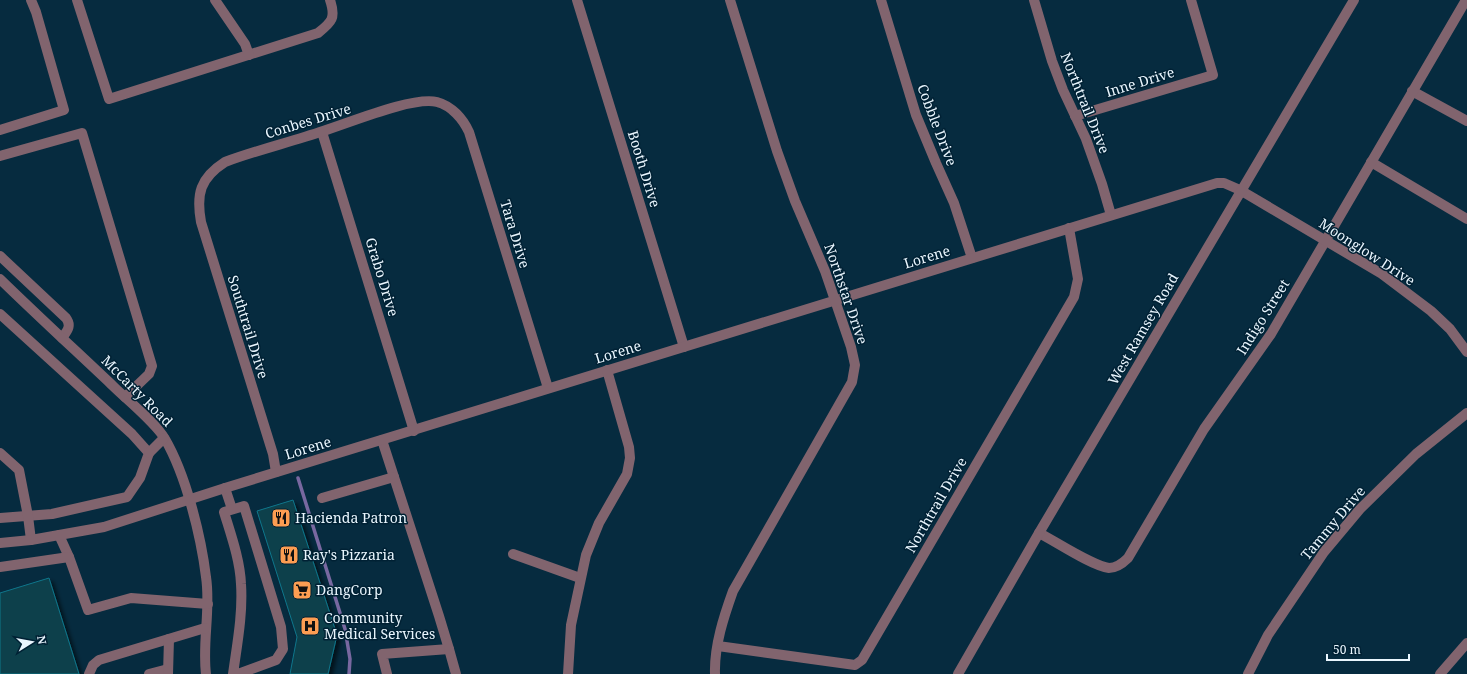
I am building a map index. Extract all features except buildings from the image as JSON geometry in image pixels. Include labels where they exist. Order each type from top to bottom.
[{"type":"street","points":[[0,130],[64,110],[36,12],[31,0]]},
{"type":"street","points":[[77,0],[109,99],[318,33],[330,23],[334,12],[330,0]]},
{"type":"street","points":[[215,0],[245,44],[249,56]]},
{"type":"street","name":"Booth Drive","points":[[577,0],[684,347]]},
{"type":"street","name":"Northstar Drive","points":[[716,674],[718,646],[727,607],[733,591],[852,382],[855,365],[851,347],[825,271],[795,201],[777,151],[730,0]]},
{"type":"street","name":"Cobble Drive","points":[[881,0],[916,115],[954,203],[972,258]]},
{"type":"street","name":"Northtrail Drive","points":[[1034,0],[1052,61],[1063,90],[1086,140],[1102,184],[1111,216]]},
{"type":"street","name":"Inne Drive","points":[[1075,116],[1213,75],[1191,0]]},
{"type":"street","name":"West Ramsey Road","points":[[958,674],[1039,532],[1240,190],[1354,0]]},
{"type":"street","name":"Indigo Street","points":[[1039,532],[1092,562],[1109,568],[1116,566],[1128,558],[1204,429],[1271,334],[1466,0]]},
{"type":"street","points":[[1412,91],[1467,121]]},
{"type":"street","name":"Conbes Drive","points":[[200,190],[208,176],[225,162],[396,107],[427,101],[437,102]]},
{"type":"street","name":"Tara Drive","points":[[437,102],[447,106],[458,115],[464,122],[469,132],[548,388]]},
{"type":"street","name":"Grabo Drive","points":[[322,132],[414,430]]},
{"type":"street","points":[[0,156],[82,133],[152,366],[149,374],[125,397]]},
{"type":"street","points":[[1371,162],[1467,219]]},
{"type":"street","name":"Lorene","points":[[0,543],[31,540],[104,527],[224,488],[1217,183],[1224,183],[1240,190]]},
{"type":"street","name":"Southtrail Drive","points":[[200,190],[198,206],[201,222],[273,454],[276,472]]},
{"type":"street","name":"Moonglow Drive","points":[[1240,190],[1382,274],[1431,311],[1450,329],[1467,352]]},
{"type":"street","name":"Northtrail Drive","points":[[718,646],[856,665],[862,660],[1074,297],[1078,279],[1070,228]]},
{"type":"street","points":[[0,256],[69,321],[70,326],[62,338]]},
{"type":"street","name":"McCarty Road","points":[[0,279],[125,397],[164,438],[179,470],[189,500],[202,549],[207,579],[208,604],[205,628],[206,674]]},
{"type":"street","points":[[0,314],[132,434],[149,453]]},
{"type":"street","points":[[568,674],[571,625],[586,555],[599,523],[628,474],[630,458],[629,447],[607,370]]},
{"type":"street","name":"Tammy Drive","points":[[1248,674],[1268,635],[1324,552],[1360,509],[1416,454],[1467,413]]},
{"type":"street","points":[[0,518],[52,514],[127,496],[140,478],[149,453],[164,438]]},
{"type":"street","points":[[382,440],[439,616],[456,674]]},
{"type":"street","points":[[0,452],[19,470],[31,540]]},
{"type":"street","points":[[322,498],[394,477]]},
{"type":"street","points":[[224,488],[232,510]]},
{"type":"street","points":[[233,674],[240,623],[241,584],[235,550],[224,512],[244,506],[281,627],[283,649],[276,660],[238,674]]},
{"type":"street","points":[[59,535],[70,557],[88,610],[131,598],[208,604]]},
{"type":"street","points":[[513,554],[580,578]]},
{"type":"street","points":[[0,567],[70,557]]},
{"type":"street","points":[[89,674],[93,665],[99,660],[205,628]]},
{"type":"street","points":[[149,674],[168,671],[169,639]]},
{"type":"street","points":[[1440,674],[1467,642]]},
{"type":"street","points":[[387,674],[382,654],[449,648]]},
{"type":"waterway","points":[[298,478],[345,629],[350,659],[349,674]]},
{"type":"place","name":"Hacienda Patron","points":[[281,518]]},
{"type":"place","name":"Ray's Pizzaria","points":[[289,555]]},
{"type":"place","name":"DangCorp","points":[[302,590]]},
{"type":"place","name":"Community Medical Services","points":[[310,626]]}]
